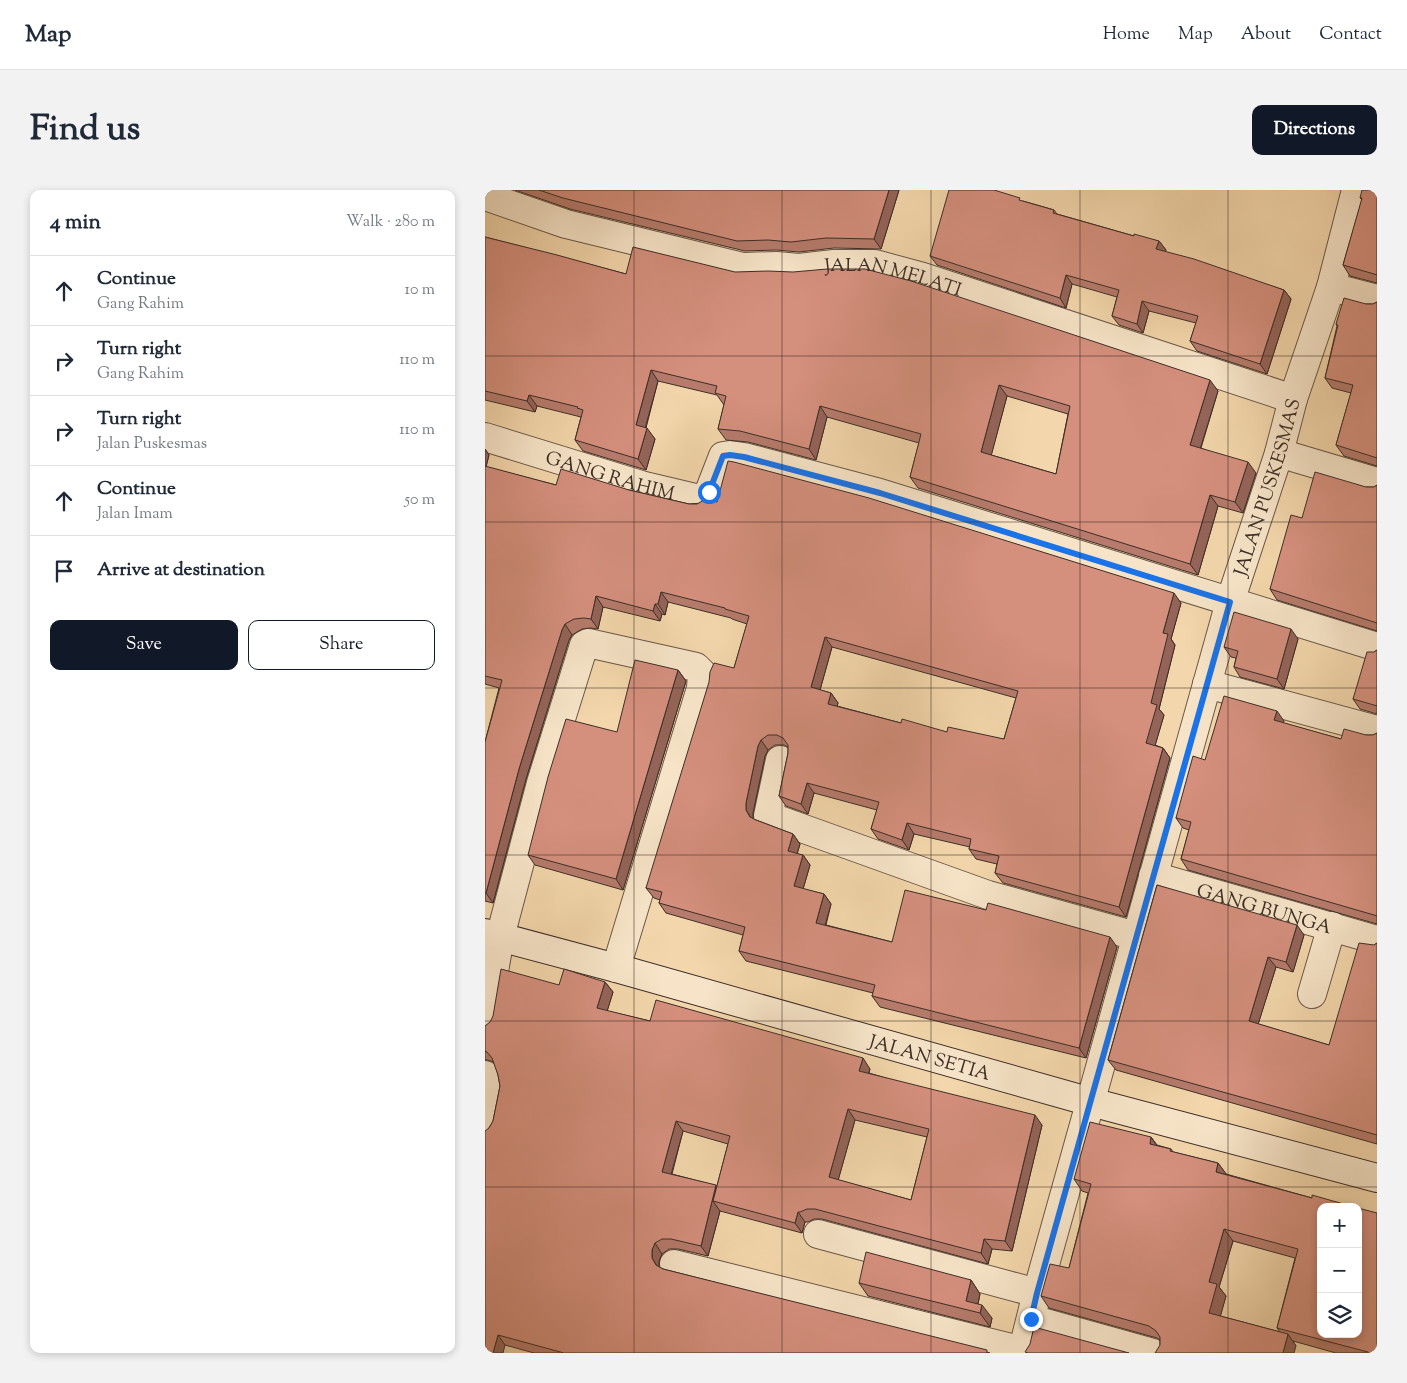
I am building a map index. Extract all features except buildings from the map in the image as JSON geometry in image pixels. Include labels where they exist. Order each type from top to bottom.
[{"type":"street","name":"JALAN PUSKESMAS","points":[[1022,1352],[1230,602],[1279,453],[1293,399],[1331,287],[1356,190]]},
{"type":"street","name":"JALAN MELATI","points":[[485,196],[566,224],[743,267],[777,266],[799,268],[834,264],[875,264],[923,277],[1293,399]]},
{"type":"street","points":[[1331,287],[1377,299]]},
{"type":"street","name":"GANG RAHIM","points":[[485,437],[641,485],[699,499],[709,492],[723,456],[744,457],[880,493],[1230,602]]},
{"type":"street","points":[[1279,453],[1377,482]]},
{"type":"street","points":[[1230,602],[1377,647]]},
{"type":"street","points":[[485,1022],[492,935],[584,645],[588,643],[696,667],[703,673],[701,688],[616,968]]},
{"type":"street","points":[[1207,684],[1377,730]]},
{"type":"street","points":[[780,760],[767,816],[988,895],[1136,936]]},
{"type":"street","name":"GANG BUNGA","points":[[1153,876],[1377,940]]},
{"type":"street","points":[[1312,994],[1332,926]]},
{"type":"street","name":"JALAN SETIA","points":[[492,935],[616,968],[1091,1102],[1377,1178]]},
{"type":"street","points":[[485,1075],[493,1094],[485,1128]]},
{"type":"street","points":[[818,1234],[1034,1306],[1153,1353]]},
{"type":"street","points":[[674,1264],[1022,1352]]},
{"type":"route","points":[[709,492],[723,456],[744,457],[880,493],[1230,602],[1031,1319]]}]
